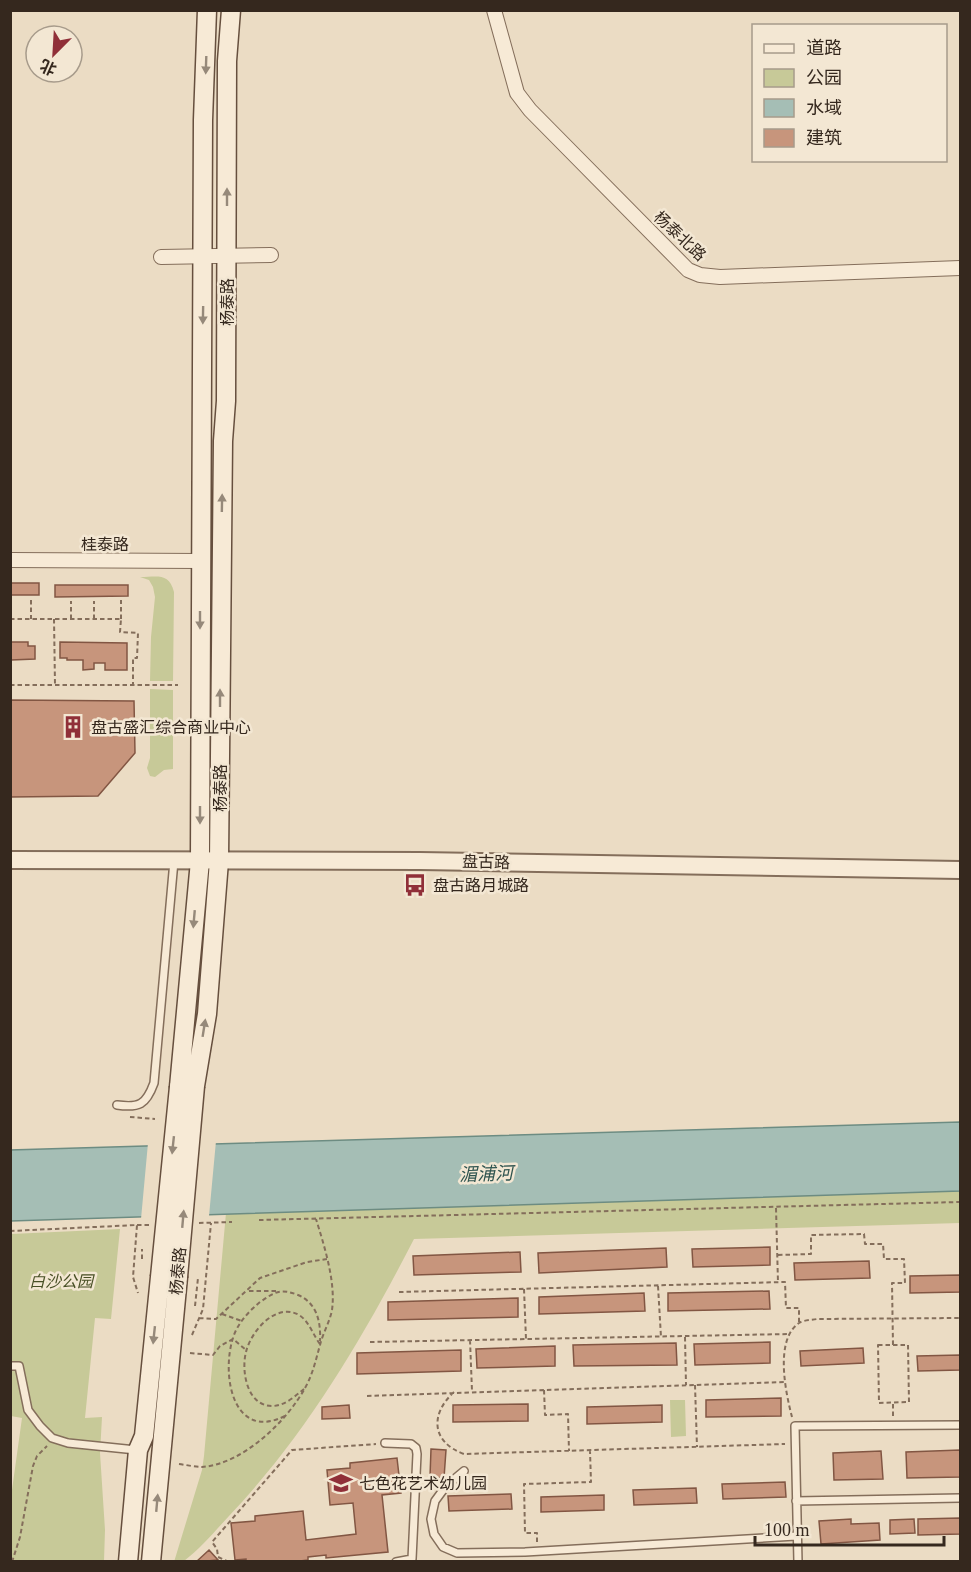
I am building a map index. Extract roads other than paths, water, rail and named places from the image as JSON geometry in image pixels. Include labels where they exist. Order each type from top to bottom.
[{"type":"main road","name":"杨泰路","points":[[151,1562],[169,1277],[187,1087],[200,861],[203,120],[207,10]]},
{"type":"main road","name":"杨泰路","points":[[187,1087],[207,1014],[219,861],[222,464],[226,401],[227,61],[231,10]]},
{"type":"main road","name":"杨泰路","points":[[128,1562],[138,1450],[144,1436],[169,1277]]},
{"type":"street","name":"杨泰北路","points":[[494,10],[517,93],[530,110],[688,270],[700,275],[720,277],[960,268]]},
{"type":"street","points":[[161,257],[271,255]]},
{"type":"street","name":"桂泰路","points":[[10,560],[200,561]]},
{"type":"street","name":"盘古路","points":[[10,860],[420,861],[960,870]]},
{"type":"lane","points":[[117,1105],[133,1107],[142,1103],[151,1092],[154,1083],[174,861]]},
{"type":"lane","points":[[10,1366],[19,1366],[28,1410],[52,1438],[68,1443],[138,1450]]},
{"type":"lane","points":[[798,1562],[795,1426],[960,1425]]},
{"type":"lane","points":[[385,1443],[411,1444],[416,1448],[412,1560],[396,1562]]},
{"type":"lane","points":[[464,1471],[446,1486],[435,1501],[431,1519],[434,1534],[443,1547],[458,1553],[538,1551],[796,1536]]},
{"type":"lane","points":[[796,1501],[960,1498]]},
{"type":"water","name":"湄浦河","points":[[960,1122],[960,1191],[11,1221],[10,1150]]},
{"type":"place","name":"盘古盛汇综合商业中心","points":[[73,727]]},
{"type":"place","name":"盘古路月城路","points":[[415,885]]},
{"type":"place","name":"七色花艺术幼儿园","points":[[341,1483]]},
{"type":"park label","name":"白沙公园","points":[[61,1281]]}]
